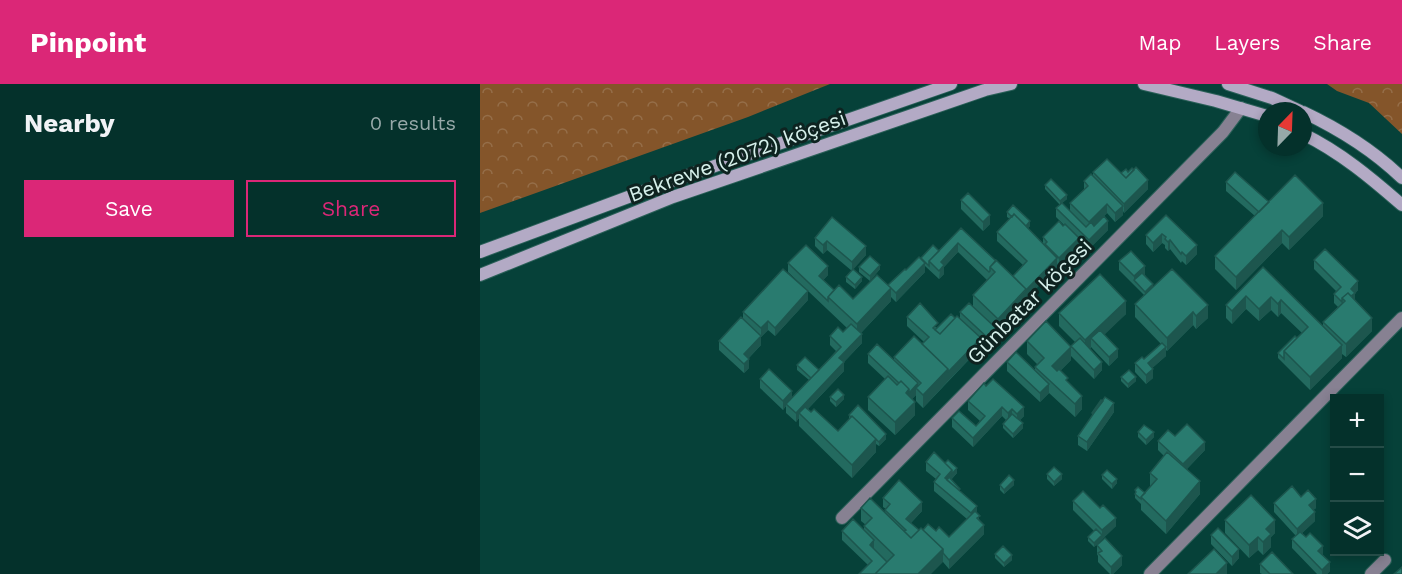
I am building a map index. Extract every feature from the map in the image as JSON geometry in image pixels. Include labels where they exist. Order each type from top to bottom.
[{"type":"main road","name":"Bekrewe (2072) köçesi","points":[[480,252],[666,183],[951,84]]},
{"type":"main road","name":"Bekrewe (2072) köçesi","points":[[480,275],[673,197],[985,90],[1011,84]]},
{"type":"main road","points":[[1144,84],[1258,113]]},
{"type":"main road","points":[[1228,84],[1280,102]]},
{"type":"main road","points":[[1312,117],[1332,126],[1365,148],[1402,178]]},
{"type":"main road","points":[[1312,138],[1354,165],[1402,205]]},
{"type":"street","name":"Günbatar köçesi","points":[[842,518],[1223,132],[1241,108]]},
{"type":"street","points":[[1150,574],[1402,318]]},
{"type":"street","points":[[1371,574],[1385,560]]},
{"type":"green space","points":[[480,84],[830,84],[748,117],[480,213]]},
{"type":"green space","points":[[1327,84],[1402,84],[1402,134],[1369,103],[1337,91]]},
{"type":"building","points":[[1107,159],[1126,178],[1136,167],[1148,180],[1124,204],[1093,172]]},
{"type":"building","points":[[1132,168],[1134,170],[1126,178],[1121,173],[1126,169],[1128,172]]},
{"type":"building","points":[[1235,172],[1269,202],[1259,212],[1226,182]]},
{"type":"building","points":[[1091,174],[1123,206],[1115,213],[1107,204],[1089,222],[1070,203],[1088,186],[1084,181]]},
{"type":"building","points":[[1295,175],[1323,203],[1289,237],[1282,230],[1236,277],[1215,256]]},
{"type":"building","points":[[1051,179],[1067,195],[1060,201],[1045,185]]},
{"type":"building","points":[[968,193],[990,215],[983,222],[961,200]]},
{"type":"building","points":[[1062,203],[1086,227],[1091,222],[1094,226],[1104,216],[1108,221],[1089,240],[1056,208]]},
{"type":"building","points":[[1013,205],[1030,221],[1026,226],[1014,214],[1012,217],[1007,212]]},
{"type":"building","points":[[1014,214],[1057,258],[1026,290],[1013,276],[1027,261],[997,232]]},
{"type":"building","points":[[1166,215],[1197,245],[1186,256],[1182,252],[1181,254],[1162,234],[1153,243],[1146,235]]},
{"type":"building","points":[[832,217],[866,246],[852,262],[827,241],[823,245],[815,238]]},
{"type":"building","points":[[1059,221],[1079,238],[1059,258],[1045,244],[1047,242],[1043,237]]},
{"type":"building","points":[[961,228],[996,261],[990,267],[989,272],[958,243],[941,262],[944,265],[939,271],[929,261]]},
{"type":"building","points":[[806,245],[828,266],[819,276],[834,290],[828,297],[828,301],[788,263]]},
{"type":"building","points":[[933,245],[939,251],[929,261],[929,266],[921,258]]},
{"type":"building","points":[[1325,249],[1358,281],[1351,289],[1355,293],[1351,296],[1348,293],[1342,298],[1342,302],[1334,294],[1341,287],[1314,260]]},
{"type":"building","points":[[1131,251],[1145,266],[1134,276],[1119,261]]},
{"type":"building","points":[[870,256],[880,265],[870,276],[859,267]]},
{"type":"building","points":[[919,257],[925,263],[896,293],[888,285]]},
{"type":"building","points":[[996,260],[1026,289],[998,319],[973,295],[995,272],[990,267]]},
{"type":"building","points":[[1263,267],[1342,345],[1310,377],[1284,351],[1308,327],[1281,300],[1278,304],[1271,297],[1259,309],[1246,296],[1232,311],[1226,305]]},
{"type":"building","points":[[783,269],[808,291],[775,328],[768,321],[761,328],[743,312]]},
{"type":"building","points":[[853,269],[862,277],[855,285],[846,277]]},
{"type":"building","points":[[1172,269],[1208,305],[1196,316],[1193,312],[1167,338],[1135,304]]},
{"type":"building","points":[[1142,273],[1153,284],[1145,292],[1134,280]]},
{"type":"building","points":[[1100,274],[1126,301],[1085,340],[1059,313]]},
{"type":"building","points":[[877,275],[891,288],[857,324],[828,297],[839,285],[853,299]]},
{"type":"building","points":[[1348,293],[1372,318],[1346,344],[1323,322],[1345,301],[1342,298]]},
{"type":"building","points":[[920,303],[938,323],[933,328],[940,334],[957,316],[981,338],[948,372],[948,369],[922,344],[929,337],[907,317]]},
{"type":"building","points":[[969,303],[998,330],[989,339],[960,312]]},
{"type":"building","points":[[951,314],[955,318],[940,334],[935,330]]},
{"type":"building","points":[[741,317],[761,336],[744,354],[749,359],[744,364],[719,341]]},
{"type":"building","points":[[1046,321],[1071,347],[1052,366],[1068,378],[1066,380],[1082,396],[1075,404],[1035,367],[1044,358],[1027,341]]},
{"type":"building","points":[[851,324],[862,334],[839,358],[844,362],[796,413],[786,404],[841,347],[830,336],[838,327],[843,332]]},
{"type":"building","points":[[1100,330],[1118,349],[1109,357],[1091,338]]},
{"type":"building","points":[[914,336],[948,369],[923,395],[916,388],[921,383],[894,357]]},
{"type":"building","points":[[1295,336],[1297,338],[1284,351],[1284,359],[1278,353]]},
{"type":"building","points":[[1080,338],[1102,362],[1094,370],[1071,346]]},
{"type":"building","points":[[1162,343],[1166,347],[1148,363],[1153,369],[1146,375],[1135,363],[1142,357],[1144,359]]},
{"type":"building","points":[[877,344],[918,383],[909,393],[909,389],[901,381],[899,383],[868,354]]},
{"type":"building","points":[[1016,352],[1049,384],[1040,393],[1007,362]]},
{"type":"building","points":[[805,357],[819,370],[811,378],[797,365]]},
{"type":"building","points":[[769,369],[792,391],[783,401],[760,379]]},
{"type":"building","points":[[1129,370],[1136,377],[1128,384],[1121,377]]},
{"type":"building","points":[[888,376],[897,385],[901,381],[909,389],[906,393],[915,402],[895,422],[868,397]]},
{"type":"building","points":[[993,379],[1024,407],[1017,414],[1012,409],[1008,413],[1002,407],[973,438],[952,418],[959,411],[976,426],[985,416],[968,401],[984,383],[986,386]]},
{"type":"building","points":[[838,389],[844,395],[836,402],[830,397]]},
{"type":"building","points":[[1105,397],[1114,403],[1087,442],[1078,436]]},
{"type":"building","points":[[1101,400],[1103,401],[1093,414],[1092,413]]},
{"type":"building","points":[[858,405],[886,434],[879,442],[849,415]]},
{"type":"building","points":[[805,407],[811,412],[814,409],[838,431],[852,416],[876,439],[852,465],[799,413]]},
{"type":"building","points":[[1012,414],[1023,423],[1013,434],[1003,424]]},
{"type":"building","points":[[1187,424],[1205,442],[1183,464],[1158,441],[1168,430],[1175,436]]},
{"type":"building","points":[[1144,425],[1154,432],[1146,440],[1138,432]]},
{"type":"building","points":[[934,452],[952,470],[945,478],[977,506],[971,513],[934,482],[940,474],[926,462]]},
{"type":"building","points":[[1167,452],[1200,481],[1166,521],[1141,497],[1157,479],[1150,473]]},
{"type":"building","points":[[948,460],[957,468],[952,474],[952,470],[945,463]]},
{"type":"building","points":[[1054,467],[1062,474],[1054,482],[1047,474]]},
{"type":"building","points":[[1107,470],[1117,479],[1112,484],[1102,475]]},
{"type":"building","points":[[1009,475],[1014,480],[1004,490],[1000,485]]},
{"type":"building","points":[[949,477],[960,489],[959,490],[947,480]]},
{"type":"building","points":[[899,480],[922,502],[906,519],[919,530],[911,538],[885,510],[890,504],[883,498]]},
{"type":"building","points":[[1292,486],[1301,497],[1308,490],[1316,499],[1309,505],[1315,512],[1297,529],[1274,503]]},
{"type":"building","points":[[1138,487],[1145,493],[1141,499],[1135,494]]},
{"type":"building","points":[[1083,491],[1100,508],[1103,505],[1116,518],[1102,530],[1073,501]]},
{"type":"building","points":[[1251,495],[1275,520],[1266,529],[1271,534],[1263,542],[1258,537],[1249,545],[1225,520]]},
{"type":"building","points":[[870,498],[911,538],[921,528],[943,549],[918,574],[875,574],[894,555],[864,526],[872,518],[861,508]]},
{"type":"building","points":[[975,511],[980,516],[977,518],[984,525],[949,560],[943,553],[943,549],[923,530],[928,524],[936,531],[939,527],[949,537]]},
{"type":"building","points":[[853,519],[874,540],[870,545],[887,562],[875,574],[859,574],[872,561],[842,531]]},
{"type":"building","points":[[1218,528],[1239,549],[1232,557],[1211,535]]},
{"type":"building","points":[[1096,529],[1102,535],[1094,543],[1088,537]]},
{"type":"building","points":[[1300,532],[1306,537],[1310,533],[1323,546],[1318,551],[1330,562],[1322,570],[1292,539]]},
{"type":"building","points":[[1105,538],[1122,556],[1111,567],[1098,553],[1102,551],[1097,545]]},
{"type":"building","points":[[1003,546],[1012,555],[1004,563],[995,554]]},
{"type":"building","points":[[1214,549],[1227,563],[1216,574],[1188,574]]},
{"type":"building","points":[[1272,552],[1293,574],[1270,574],[1260,564]]},
{"type":"building","points":[[1402,567],[1402,574],[1394,574]]}]
